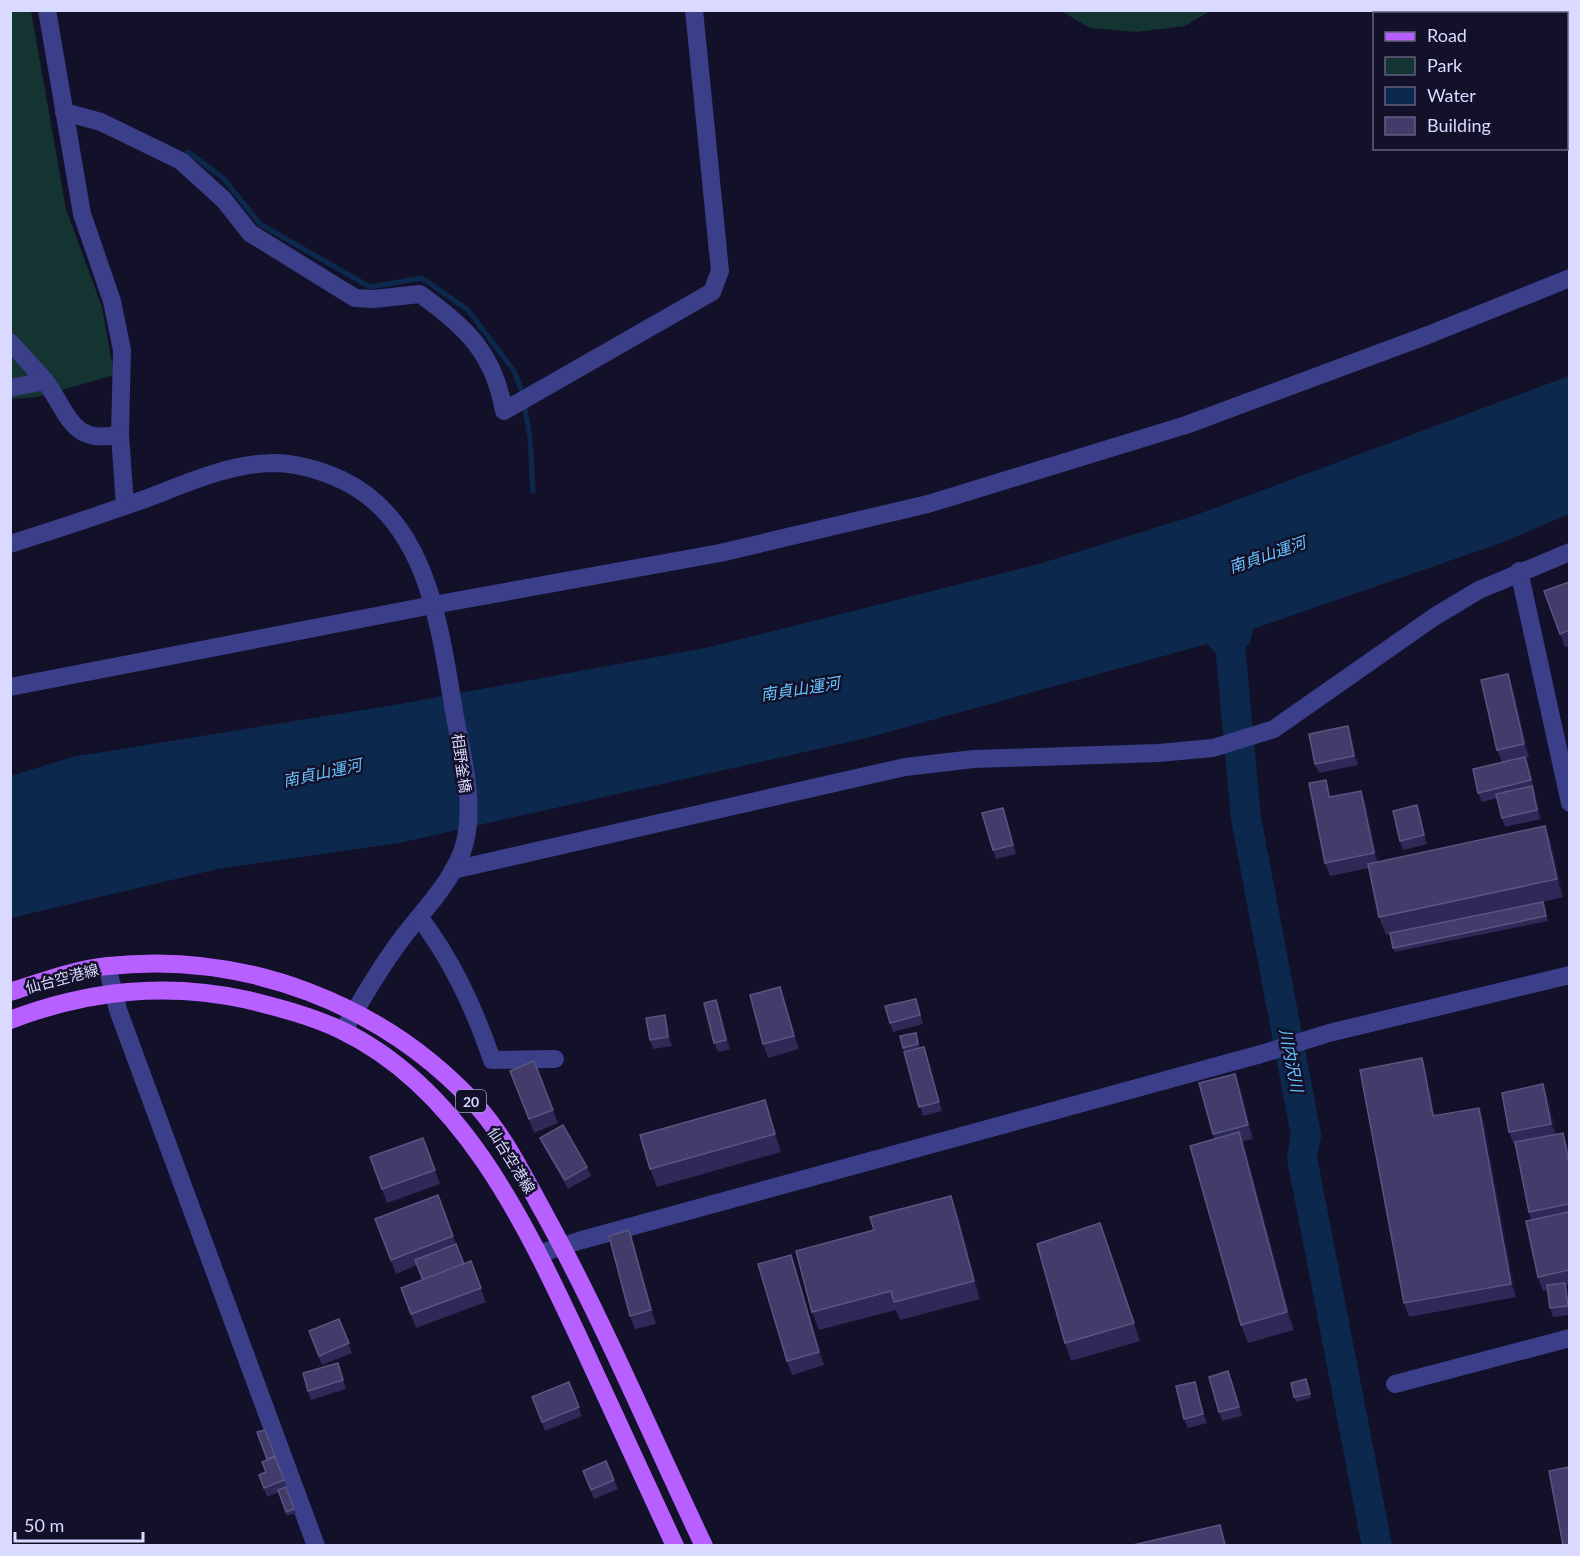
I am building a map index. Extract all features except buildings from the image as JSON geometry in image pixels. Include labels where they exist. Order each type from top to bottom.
[{"type":"main road","name":"仙台空港線","points":[[10,992],[107,966],[179,963],[225,968],[282,981],[354,1012],[393,1034],[439,1069],[478,1107],[521,1171],[562,1246],[704,1545]]},
{"type":"main road","name":"仙台空港線","points":[[10,1020],[38,1009],[113,991],[184,991],[229,996],[307,1016],[343,1031],[379,1054],[424,1089],[463,1130],[504,1192],[538,1254],[675,1545]]},
{"type":"street","points":[[47,10],[82,214],[112,301],[122,350],[120,434],[125,506]]},
{"type":"street","points":[[64,112],[101,122],[180,161],[224,200],[250,233],[355,298],[374,299],[420,294],[464,327],[485,355],[500,389],[504,411],[712,292],[720,271],[694,10]]},
{"type":"street","points":[[10,687],[433,605],[720,553],[927,504],[1186,425],[1428,335],[1569,278]]},
{"type":"street","points":[[10,342],[45,381],[73,426],[82,433],[104,438],[120,434]]},
{"type":"street","points":[[10,388],[45,381]]},
{"type":"street","name":"相野釜橋","points":[[10,544],[214,474],[251,465],[272,463],[324,472],[353,486],[385,509],[404,533],[417,558],[433,605],[465,772],[468,812],[462,851],[453,870],[420,918],[395,948],[343,1031]]},
{"type":"street","points":[[453,870],[905,767],[974,759],[1158,753],[1213,748],[1274,729],[1434,616],[1479,590],[1519,571],[1569,552]]},
{"type":"street","points":[[1519,571],[1569,803]]},
{"type":"street","points":[[420,918],[453,965],[474,1008],[492,1060],[555,1059]]},
{"type":"street","points":[[107,966],[113,991],[316,1545]]},
{"type":"street","points":[[538,1254],[1301,1042],[1569,975]]},
{"type":"street","points":[[1395,1384],[1569,1338]]},
{"type":"green space","points":[[11,11],[31,11],[66,209],[102,307],[114,375],[37,397],[11,399]]},
{"type":"green space","points":[[1061,11],[1210,11],[1185,26],[1136,32],[1090,28]]},
{"type":"water","name":"南貞山運河","points":[[1569,376],[1569,514],[1501,543],[1253,629],[1250,644],[1218,655],[1207,644],[867,738],[399,843],[218,869],[11,918],[11,776],[72,757],[400,704],[710,647],[1039,564],[1196,515]]},
{"type":"waterway","points":[[188,152],[223,178],[260,224],[370,287],[422,278],[468,310],[514,371],[522,392],[530,438],[533,491]]},
{"type":"waterway","name":"川内沢川","points":[[1227,612],[1246,818],[1306,1135],[1302,1158],[1377,1546]]}]
